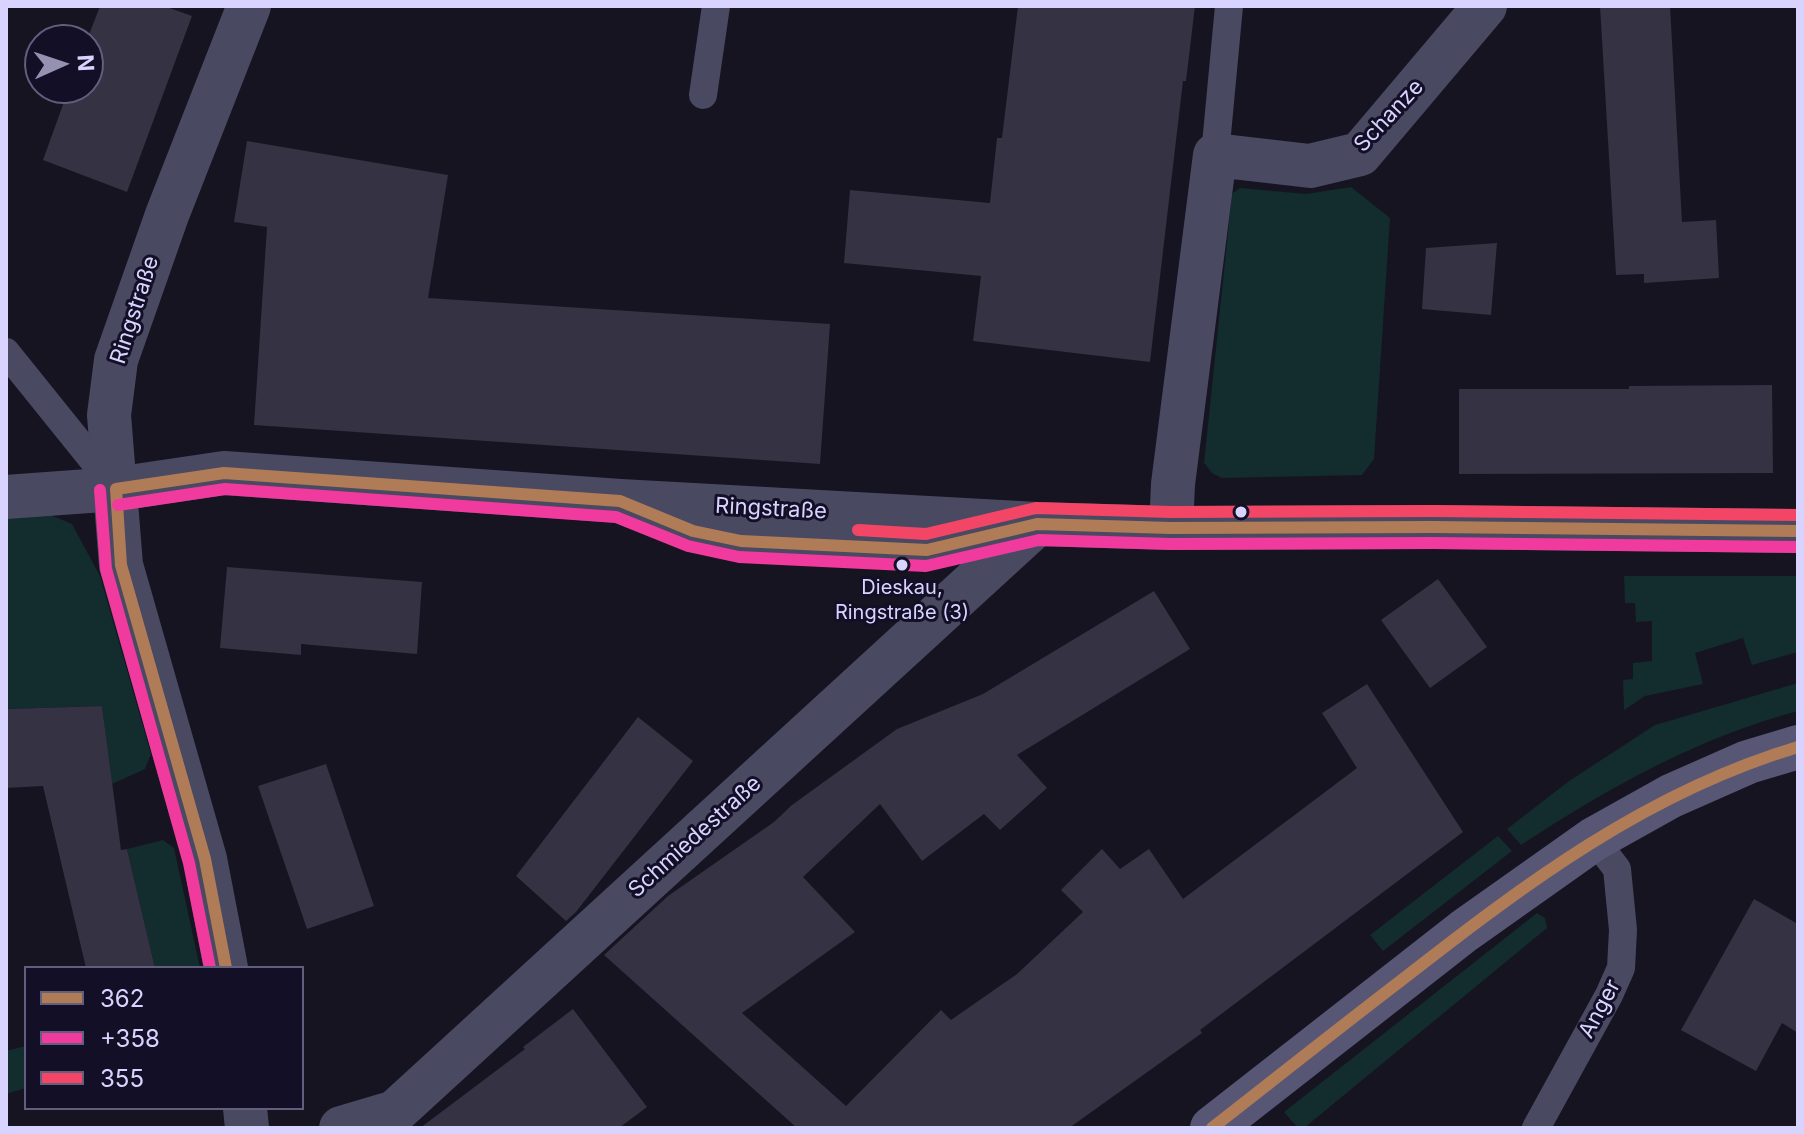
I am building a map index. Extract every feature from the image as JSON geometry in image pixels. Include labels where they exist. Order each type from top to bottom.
[{"type":"main road","points":[[1212,1128],[1464,931],[1594,839],[1671,796],[1748,762],[1798,747]]},
{"type":"street","name":"Ringstraße","points":[[249,6],[167,215],[116,360],[109,415],[116,489],[224,473],[620,501],[1037,524],[1171,528]]},
{"type":"street","name":"Schanze","points":[[1215,155],[1310,166],[1360,154],[1485,6]]},
{"type":"street","points":[[1215,155],[1173,484],[1171,528],[1798,531]]},
{"type":"street","points":[[6,497],[116,489],[121,565],[205,859],[226,966]]},
{"type":"street","name":"Schmiedestraße","points":[[341,1128],[395,1112],[1037,524]]},
{"type":"lane","points":[[703,95],[716,6]]},
{"type":"lane","points":[[1215,155],[1229,6]]},
{"type":"lane","points":[[6,352],[116,489]]},
{"type":"lane","name":"Anger","points":[[1536,1128],[1621,968],[1623,930],[1617,869],[1594,839]]},
{"type":"green space","points":[[1351,187],[1390,218],[1374,459],[1362,475],[1222,478],[1212,473],[1204,463],[1232,194],[1240,188],[1306,194]]},
{"type":"green space","points":[[23,511],[53,516],[72,524],[100,576],[151,754],[145,769],[112,784],[102,706],[6,709],[6,512]]},
{"type":"green space","points":[[1624,576],[1798,576],[1798,652],[1752,665],[1743,638],[1695,653],[1703,684],[1645,696],[1624,710],[1623,680],[1633,679],[1633,663],[1652,661],[1652,621],[1636,622],[1635,603],[1625,603]]},
{"type":"green space","points":[[1798,683],[1798,711],[1689,750],[1620,785],[1521,845],[1507,829],[1569,781],[1655,725]]},
{"type":"green space","points":[[1498,836],[1512,851],[1383,951],[1370,935]]},
{"type":"green space","points":[[163,840],[174,848],[200,966],[155,966],[127,849]]},
{"type":"green space","points":[[1537,913],[1545,918],[1547,928],[1304,1128],[1298,1128],[1284,1112]]},
{"type":"green space","points":[[24,1046],[24,1089],[6,1094],[6,1051]]},
{"type":"building","points":[[100,6],[164,6],[192,16],[127,192],[43,160],[63,104],[104,104],[104,24],[93,24]]},
{"type":"building","points":[[1018,6],[1195,6],[1186,81],[1183,81],[1150,362],[973,341],[981,276],[844,263],[850,190],[990,203],[997,138],[1002,138]]},
{"type":"building","points":[[1600,6],[1670,6],[1682,222],[1716,220],[1719,278],[1644,283],[1644,274],[1616,275]]},
{"type":"building","points":[[247,141],[448,175],[428,298],[830,324],[820,464],[254,425],[267,227],[234,222]]},
{"type":"building","points":[[1497,243],[1491,315],[1422,309],[1426,248]]},
{"type":"building","points":[[1772,385],[1773,473],[1459,474],[1459,389]]},
{"type":"building","points":[[227,567],[422,582],[417,654],[301,644],[301,655],[220,648]]},
{"type":"building","points":[[1438,579],[1487,647],[1430,688],[1381,620]]},
{"type":"building","points":[[1154,591],[1190,649],[1017,755],[1047,788],[1000,830],[984,814],[922,861],[880,804],[803,877],[855,932],[742,1013],[846,1106],[941,1010],[951,1020],[1017,974],[1083,912],[1061,890],[1102,849],[1120,869],[1149,849],[1183,899],[1357,768],[1322,713],[1367,684],[1463,832],[1200,1030],[1202,1033],[1069,1128],[797,1128],[604,955],[668,896],[774,822],[792,805],[897,729],[983,694]]},
{"type":"building","points":[[102,706],[121,850],[127,849],[155,966],[86,966],[43,786],[6,788],[6,709]]},
{"type":"building","points":[[638,717],[693,761],[566,921],[516,876]]},
{"type":"building","points":[[326,764],[374,906],[307,929],[258,786]]},
{"type":"building","points":[[1754,899],[1798,924],[1798,1033],[1782,1023],[1756,1071],[1681,1030]]},
{"type":"building","points":[[573,1009],[647,1107],[619,1128],[420,1128],[525,1049],[523,1047]]},
{"type":"transit line","name":"362","points":[[116,489],[224,473],[620,501],[693,531],[741,541],[927,550],[1037,524],[1171,528],[1798,531]]},
{"type":"transit line","name":"362","points":[[116,489],[121,565],[205,859],[226,966]]},
{"type":"transit line","name":"+358","points":[[118,505],[225,489],[616,517],[688,546],[739,557],[926,566],[1039,540],[1171,544],[1798,547]]},
{"type":"transit line","name":"+358","points":[[100,490],[106,569],[189,863],[210,966]]},
{"type":"transit line","name":"355","points":[[858,530],[926,534],[1036,508],[1171,512],[1798,515]]},
{"type":"transit line","name":"362","points":[[1212,1128],[1449,943],[1542,875],[1639,815],[1690,789],[1798,747]]},
{"type":"place","name":"Dieskau, Ringstraße (3)","points":[[902,565]]}]
